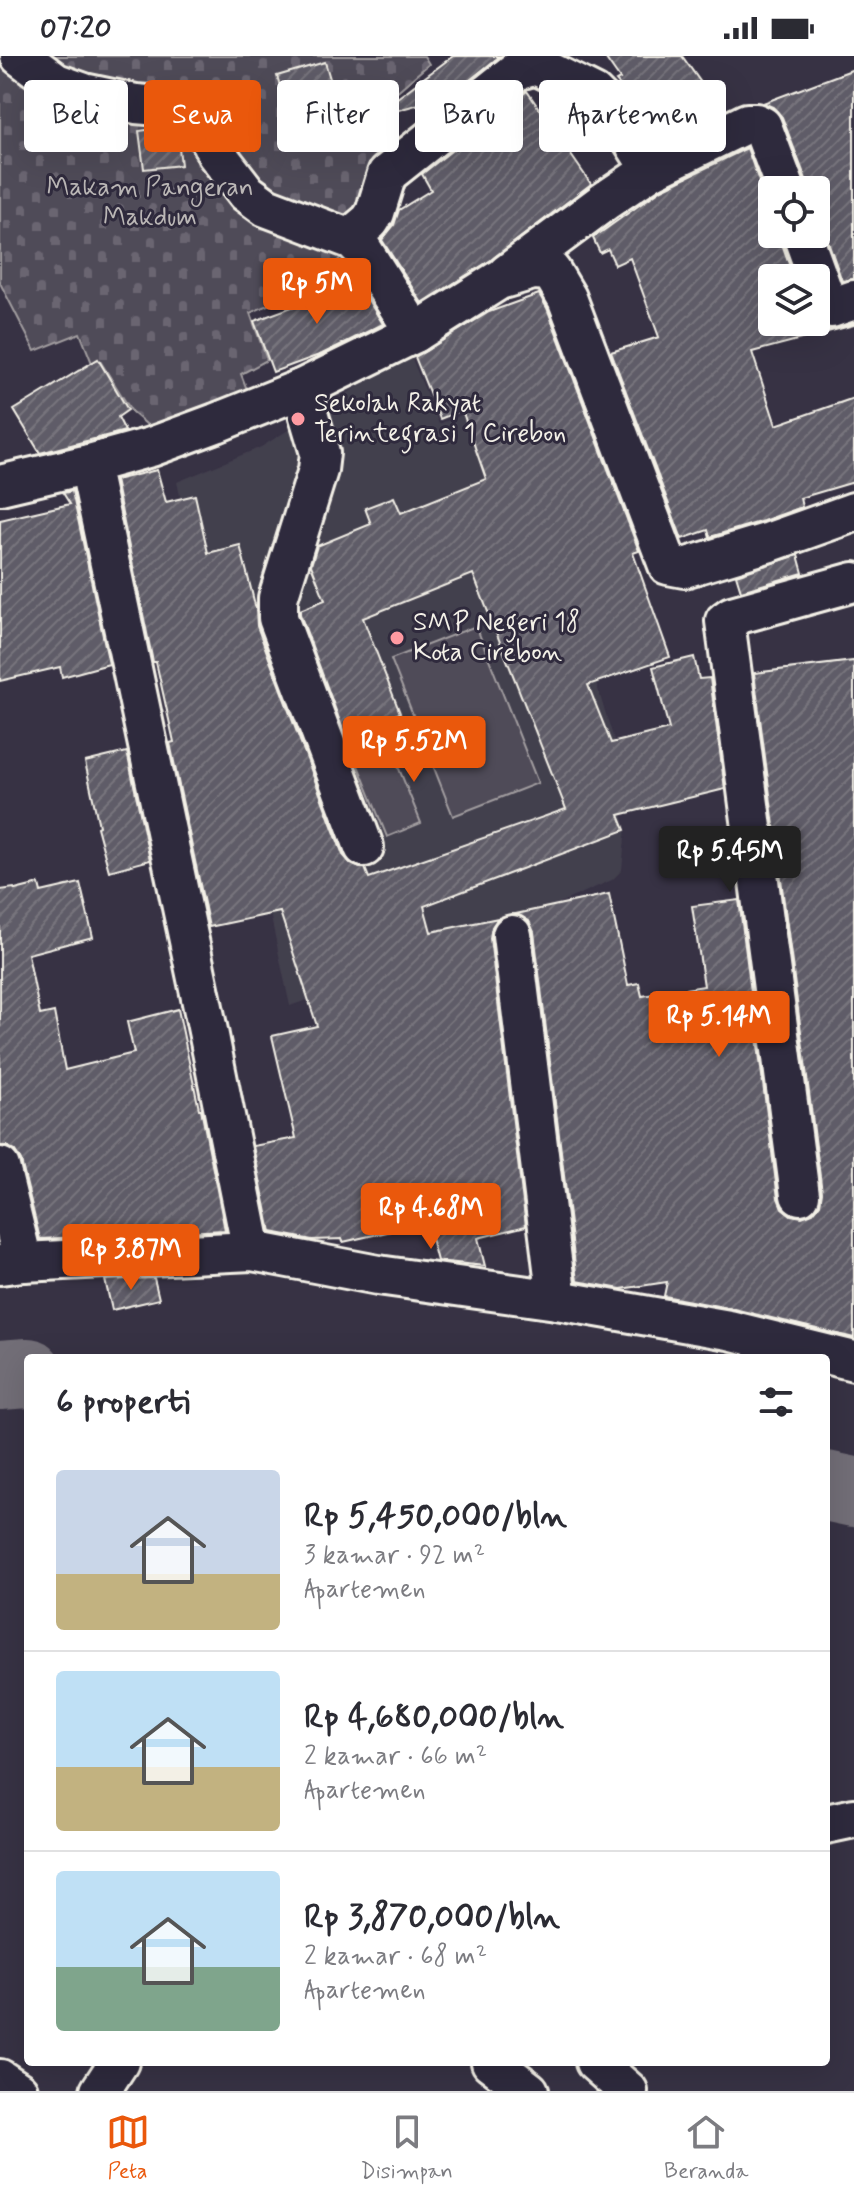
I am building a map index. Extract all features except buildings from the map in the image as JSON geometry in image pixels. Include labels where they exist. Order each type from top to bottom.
[{"type":"street","points":[[20,56],[56,83],[84,93],[136,104],[182,108],[201,121],[216,153],[247,193],[266,207],[345,237],[362,249],[415,333]]},
{"type":"street","points":[[345,237],[370,221],[387,174],[516,71],[536,65],[594,94],[619,119],[651,170]]},
{"type":"street","points":[[1,482],[89,464],[151,447],[301,389],[415,333],[499,280],[651,170],[747,123],[762,126],[781,176]]},
{"type":"street","points":[[807,248],[828,306],[831,308],[854,300]]},
{"type":"street","points":[[499,280],[533,270],[551,271],[567,298],[668,565],[684,568],[854,512]]},
{"type":"street","points":[[301,389],[320,453],[318,470],[278,598],[278,618],[364,847]]},
{"type":"street","points":[[89,464],[252,1251]]},
{"type":"street","points":[[800,1195],[725,621],[732,616],[854,582]]},
{"type":"street","points":[[512,935],[557,1300]]},
{"type":"street","points":[[0,1167],[11,1263],[252,1251],[378,1275],[557,1300],[729,1330],[826,1354]]},
{"type":"street","points":[[830,1355],[854,1361]]},
{"type":"street","points":[[830,1823],[854,1818]]},
{"type":"street","points":[[100,2091],[116,2066]]},
{"type":"street","points":[[496,2066],[529,2091]]},
{"type":"street","points":[[600,2066],[628,2091]]},
{"type":"street","points":[[0,2079],[18,2091]]},
{"type":"shaded area","name":"SMP Negeri 18 Kota Cirebon","points":[[410,354],[439,424],[505,398],[618,752],[615,790],[626,827],[622,870],[612,880],[475,940],[290,1006],[177,482],[261,447]]},
{"type":"green space","name":"Makam Pangeran Makdum","points":[[0,56],[424,56],[429,64],[399,90],[399,80],[277,80],[277,152],[382,152],[383,163],[348,250],[318,282],[250,313],[267,360],[241,374],[249,395],[152,429],[132,412],[100,361],[92,363],[80,333],[35,351],[0,283]]},
{"type":"green space","points":[[476,626],[538,783],[453,816],[391,659]]},
{"type":"green space","points":[[391,749],[421,823],[387,837],[357,763]]},
{"type":"waterway","points":[[0,1375],[24,1373]]},
{"type":"waterway","points":[[830,1487],[854,1492]]},
{"type":"place","name":"Sekolah Rakyat Terintegrasi 1 Cirebon","points":[[298,419]]},
{"type":"place","name":"SMP Negeri 18 Kota Cirebon","points":[[397,638]]}]
